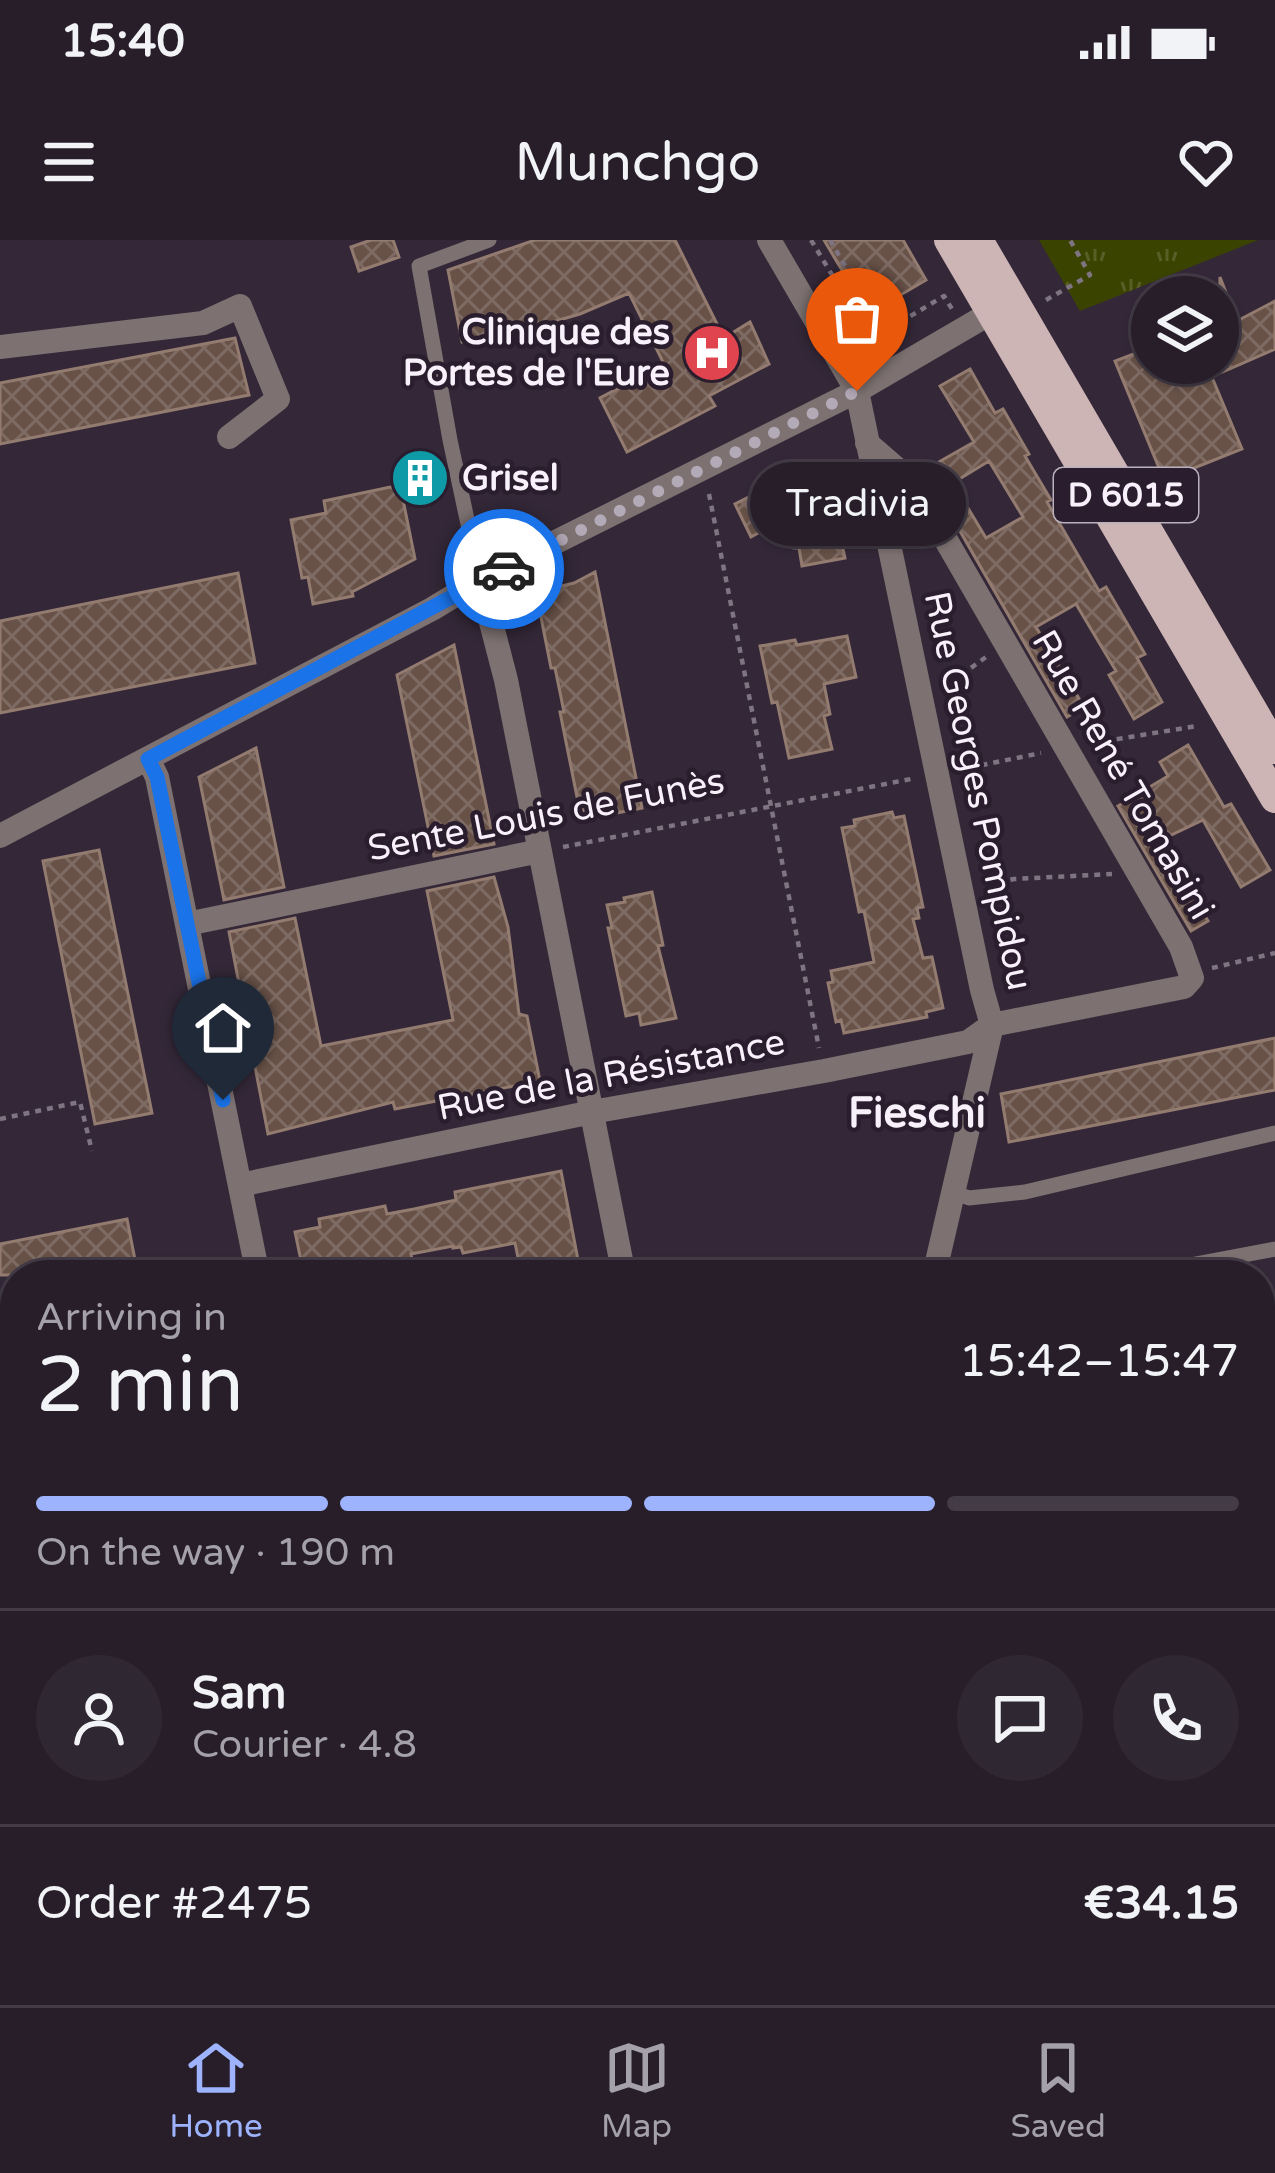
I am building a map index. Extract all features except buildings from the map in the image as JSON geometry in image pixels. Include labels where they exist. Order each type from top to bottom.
[{"type":"main road","name":"D 6015","points":[[949,240],[1015,305]]},
{"type":"main road","name":"D 6015","points":[[978,240],[1179,609],[1275,798]]},
{"type":"main road","name":"D 6015","points":[[1179,609],[1275,749]]},
{"type":"street","name":"Rue Georges Pompidou","points":[[769,240],[857,391],[992,1025],[937,1260]]},
{"type":"street","points":[[0,836],[480,580],[857,391],[1015,305]]},
{"type":"street","points":[[0,347],[203,322],[240,306],[278,399],[229,437]]},
{"type":"street","name":"Rue René Tomasini","points":[[867,442],[913,482],[1058,749],[1181,947],[1192,978],[1177,989],[992,1025]]},
{"type":"street","points":[[480,580],[506,680],[622,1260]]},
{"type":"street","points":[[148,759],[157,777],[255,1260]]},
{"type":"street","name":"Sente Louis de Funès","points":[[187,924],[540,851]]},
{"type":"street","name":"Rue de la Résistance","points":[[240,1185],[592,1112],[968,1042],[992,1025]]},
{"type":"lane","points":[[480,580],[419,266],[489,240]]},
{"type":"lane","points":[[953,1192],[969,1198],[1024,1192],[1275,1133]]},
{"type":"lane","points":[[1217,1260],[1275,1249]]},
{"type":"path","points":[[811,240],[870,339]]},
{"type":"path","points":[[830,240],[848,272],[834,279]]},
{"type":"path","points":[[1015,305],[1090,275],[1070,240]]},
{"type":"path","points":[[708,467],[708,489],[824,1071]]},
{"type":"path","points":[[951,683],[992,653]]},
{"type":"path","points":[[968,768],[1197,726]]},
{"type":"path","name":"Sente Louis de Funès","points":[[540,851],[919,777]]},
{"type":"path","points":[[987,885],[1013,878],[1113,874]]},
{"type":"path","points":[[1206,969],[1275,953]]},
{"type":"path","points":[[0,1119],[80,1102],[92,1151]]},
{"type":"green space","points":[[1039,240],[1258,240],[1168,276],[1131,276],[1131,291],[1080,311]]},
{"type":"way so far","points":[[504,569],[857,391]]},
{"type":"place","name":"Clinique des Portes de l'Eure","points":[[712,353]]},
{"type":"place","name":"Tradivia","points":[[857,391]]},
{"type":"place","name":"Grisel","points":[[420,478]]},
{"type":"district","name":"Fieschi","points":[[917,1113]]},
{"type":"route","points":[[223,1100],[157,777],[148,759],[504,569]]}]
